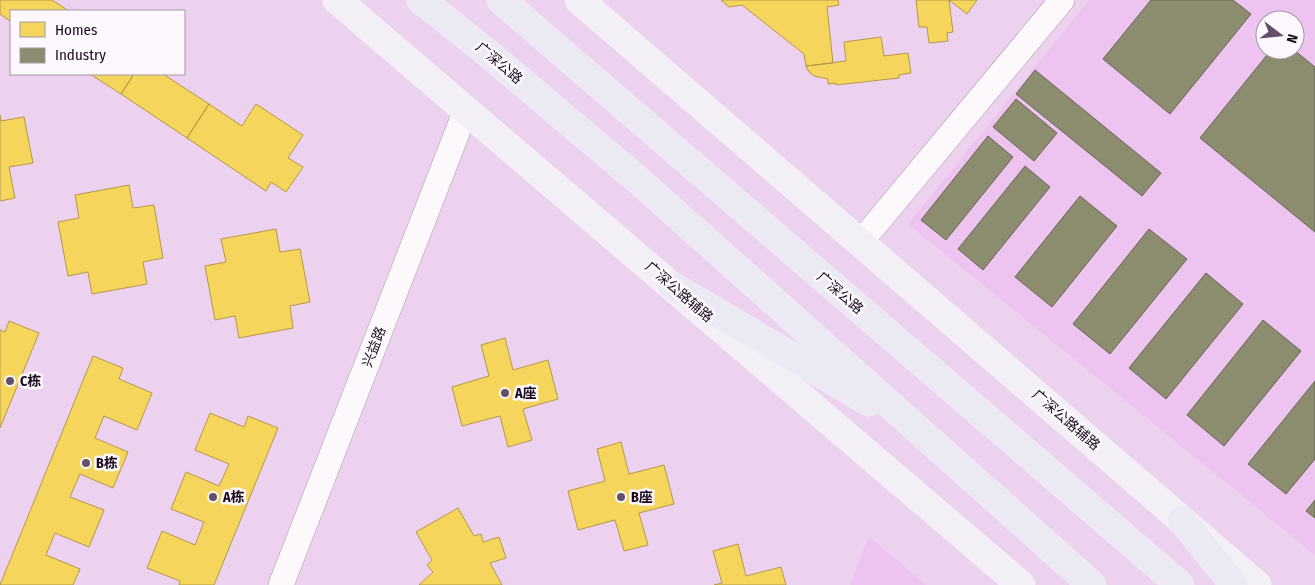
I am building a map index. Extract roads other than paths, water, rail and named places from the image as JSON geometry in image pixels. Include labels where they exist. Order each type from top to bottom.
[{"type":"highway","name":"广深公路","points":[[420,0],[484,50],[638,180],[1092,585]]},
{"type":"highway","name":"广深公路","points":[[501,0],[1180,585]]},
{"type":"highway","points":[[672,286],[923,434]]},
{"type":"highway","points":[[1182,520],[1234,585]]},
{"type":"main road","name":"广深公路辅路","points":[[337,0],[1021,585]]},
{"type":"main road","name":"广深公路辅路","points":[[579,0],[1257,585]]},
{"type":"street","points":[[860,243],[1062,0]]},
{"type":"street","name":"兴益路","points":[[281,585],[466,110]]},
{"type":"place","name":"C栋","points":[[10,381]]},
{"type":"place","name":"A座","points":[[505,393]]},
{"type":"place","name":"B栋","points":[[86,463]]},
{"type":"place","name":"A栋","points":[[213,497]]},
{"type":"place","name":"B座","points":[[621,497]]}]
